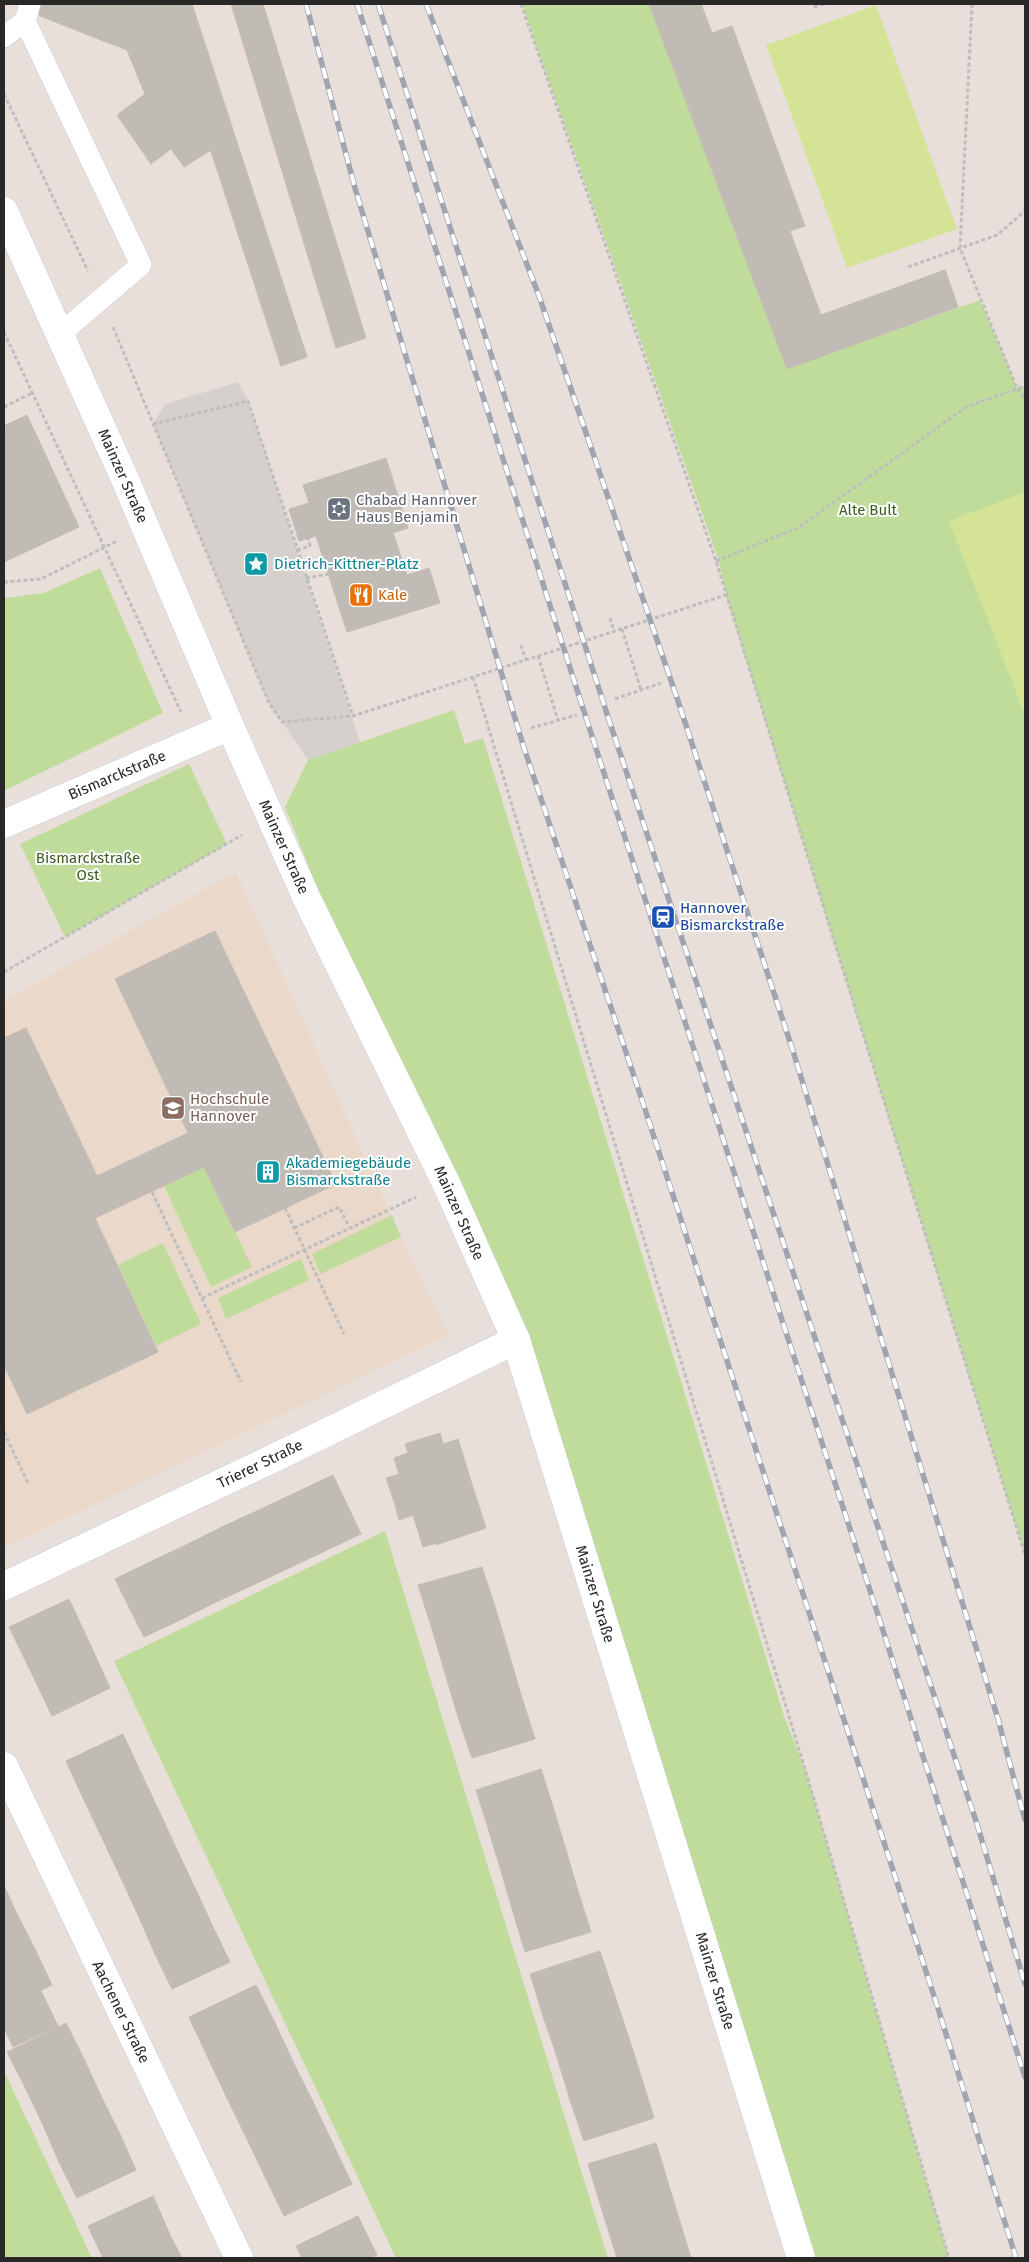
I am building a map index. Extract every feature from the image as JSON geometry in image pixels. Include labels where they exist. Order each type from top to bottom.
[{"type":"street","name":"Mainzer Straße","points":[[4,211],[145,526],[230,726],[307,899],[446,1182],[516,1340],[801,2258]]},
{"type":"street","name":"Bismarckstraße","points":[[4,824],[230,726]]},
{"type":"street","name":"Trierer Straße","points":[[4,1586],[516,1340]]},
{"type":"street","name":"Aachener Straße","points":[[4,1766],[238,2258]]},
{"type":"lane","points":[[4,37],[27,13],[141,265],[60,334]]},
{"type":"path","points":[[522,4],[716,561],[1025,1555]]},
{"type":"path","points":[[814,7],[824,4]]},
{"type":"path","points":[[972,4],[960,248],[1017,388],[1025,398]]},
{"type":"path","points":[[4,94],[102,300],[269,703],[282,722],[352,716],[726,595]]},
{"type":"path","points":[[908,267],[997,235],[1025,211]]},
{"type":"path","points":[[4,332],[195,742]]},
{"type":"path","points":[[716,561],[798,528],[966,407],[1025,386]]},
{"type":"path","points":[[4,407],[32,393]]},
{"type":"path","points":[[153,424],[248,401],[352,716]]},
{"type":"path","points":[[4,582],[41,579],[145,526]]},
{"type":"path","points":[[297,550],[310,546],[308,538]]},
{"type":"path","points":[[306,578],[329,574]]},
{"type":"path","points":[[610,618],[614,631]]},
{"type":"path","points":[[622,629],[641,690]]},
{"type":"path","points":[[521,645],[526,660]]},
{"type":"path","points":[[538,656],[558,720]]},
{"type":"path","points":[[473,677],[804,1769],[949,2258]]},
{"type":"path","points":[[615,699],[661,683]]},
{"type":"path","points":[[531,728],[577,714]]},
{"type":"path","points":[[4,972],[272,818]]},
{"type":"path","points":[[202,1298],[446,1182]]},
{"type":"path","points":[[152,1192],[242,1382]]},
{"type":"path","points":[[294,1228],[340,1207],[350,1228]]},
{"type":"path","points":[[286,1208],[344,1334]]},
{"type":"path","points":[[4,1432],[28,1482]]},
{"type":"shaded area","name":"Dietrich-Kittner-Platz","points":[[238,382],[248,401],[360,742],[308,760],[269,703],[153,424],[165,404]]},
{"type":"shaded area","name":"Hochschule Hannover","points":[[236,872],[401,1237],[449,1335],[4,1548],[4,1001]]},
{"type":"green space","name":"Alte Bult","points":[[522,4],[649,4],[787,369],[980,300],[1017,388],[1025,386],[1025,1555],[726,595],[719,561]]},
{"type":"green space","points":[[876,5],[957,229],[847,268],[766,45]]},
{"type":"green space","points":[[1025,492],[1025,715],[949,521]]},
{"type":"green space","points":[[100,568],[163,713],[4,791],[4,598],[44,593]]},
{"type":"green space","points":[[454,710],[465,744],[483,738],[784,1716],[805,1769],[949,2258],[803,2258],[528,1337],[320,895],[285,807],[308,760]]},
{"type":"green space","name":"Bismarckstraße Ost","points":[[189,764],[227,844],[65,937],[20,844]]},
{"type":"green space","points":[[204,1167],[252,1267],[211,1287],[164,1186]]},
{"type":"green space","points":[[392,1215],[401,1237],[320,1274],[312,1254]]},
{"type":"green space","points":[[163,1243],[201,1324],[156,1346],[118,1265]]},
{"type":"green space","points":[[301,1259],[309,1280],[226,1319],[218,1298]]},
{"type":"green space","points":[[385,1531],[608,2258],[396,2258],[114,1661]]},
{"type":"green space","points":[[4,2071],[92,2258],[4,2258]]},
{"type":"building","points":[[35,4],[128,4],[114,45],[40,16]]},
{"type":"building","points":[[111,4],[163,4],[211,150],[184,167],[171,149],[151,164],[117,115],[145,94],[127,50],[99,39]]},
{"type":"building","points":[[163,4],[192,4],[307,357],[281,366]]},
{"type":"building","points":[[231,4],[263,4],[366,338],[336,348]]},
{"type":"building","points":[[649,4],[701,4],[712,33],[732,26],[805,226],[790,231],[821,315],[945,270],[958,307],[787,369]]},
{"type":"building","points":[[27,415],[79,527],[4,562],[4,426]]},
{"type":"building","points":[[386,458],[408,528],[393,533],[407,575],[429,568],[440,603],[347,632],[316,536],[299,541],[289,509],[309,503],[303,485]]},
{"type":"building","name":"Akademiegebäude Bismarckstraße","points":[[215,931],[336,1184],[235,1232],[204,1167],[95,1218],[158,1352],[27,1414],[4,1365],[4,1038],[26,1028],[97,1176],[188,1133],[115,979]]},
{"type":"building","points":[[440,1433],[443,1444],[458,1439],[470,1478],[394,1501],[386,1478],[399,1474],[394,1458],[408,1453],[405,1444]]},
{"type":"building","points":[[333,1475],[361,1534],[325,1551],[297,1492]]},
{"type":"building","points":[[470,1478],[486,1528],[436,1545],[436,1543],[423,1547],[413,1515],[399,1520],[394,1501]]},
{"type":"building","points":[[297,1492],[325,1551],[289,1568],[261,1509]]},
{"type":"building","points":[[261,1509],[289,1568],[253,1585],[224,1526]]},
{"type":"building","points":[[224,1526],[253,1585],[216,1602],[188,1544]]},
{"type":"building","points":[[188,1544],[216,1602],[180,1620],[152,1561]]},
{"type":"building","points":[[152,1561],[180,1620],[144,1637],[115,1579]]},
{"type":"building","points":[[482,1567],[496,1610],[432,1629],[418,1585]]},
{"type":"building","points":[[69,1599],[90,1644],[31,1672],[9,1627]]},
{"type":"building","points":[[496,1610],[509,1654],[445,1673],[432,1629]]},
{"type":"building","points":[[90,1644],[110,1688],[52,1716],[31,1672]]},
{"type":"building","points":[[509,1654],[522,1698],[458,1717],[445,1673]]},
{"type":"building","points":[[522,1698],[535,1739],[472,1758],[458,1717]]},
{"type":"building","points":[[123,1734],[141,1773],[84,1800],[66,1761]]},
{"type":"building","points":[[541,1769],[554,1810],[489,1831],[476,1790]]},
{"type":"building","points":[[141,1773],[159,1811],[102,1838],[84,1800]]},
{"type":"building","points":[[554,1810],[566,1850],[501,1871],[489,1831]]},
{"type":"building","points":[[159,1811],[177,1850],[120,1876],[102,1838]]},
{"type":"building","points":[[177,1850],[195,1888],[138,1915],[120,1876]]},
{"type":"building","points":[[566,1850],[578,1891],[513,1912],[501,1871]]},
{"type":"building","points":[[4,1885],[15,1910],[4,1915]]},
{"type":"building","points":[[195,1888],[213,1927],[155,1954],[138,1915]]},
{"type":"building","points":[[578,1891],[591,1932],[525,1952],[513,1912]]},
{"type":"building","points":[[15,1910],[34,1947],[4,1962],[4,1915]]},
{"type":"building","points":[[213,1927],[230,1962],[172,1989],[155,1954]]},
{"type":"building","points":[[34,1947],[52,1985],[4,2008],[4,1962]]},
{"type":"building","points":[[600,1951],[614,1993],[543,2016],[530,1974]]},
{"type":"building","points":[[256,1985],[276,2025],[208,2058],[189,2017]]},
{"type":"building","points":[[41,1991],[58,2026],[13,2047],[4,2028],[4,2008]]},
{"type":"building","points":[[614,1993],[628,2035],[557,2057],[543,2016]]},
{"type":"building","points":[[66,2023],[84,2059],[25,2087],[7,2052]]},
{"type":"building","points":[[276,2025],[295,2066],[227,2098],[208,2058]]},
{"type":"building","points":[[628,2035],[641,2076],[570,2100],[557,2057]]},
{"type":"building","points":[[84,2059],[101,2096],[43,2125],[25,2087]]},
{"type":"building","points":[[295,2066],[315,2106],[247,2139],[227,2098]]},
{"type":"building","points":[[641,2076],[654,2118],[584,2141],[570,2100]]},
{"type":"building","points":[[101,2096],[119,2132],[59,2162],[43,2125]]},
{"type":"building","points":[[315,2106],[334,2146],[266,2179],[247,2139]]},
{"type":"building","points":[[119,2132],[136,2170],[77,2198],[59,2162]]},
{"type":"building","points":[[656,2143],[670,2189],[602,2210],[588,2164]]},
{"type":"building","points":[[334,2146],[352,2184],[284,2216],[266,2179]]},
{"type":"building","points":[[670,2189],[684,2235],[616,2255],[602,2210]]},
{"type":"building","points":[[153,2196],[171,2237],[124,2258],[103,2258],[88,2226]]},
{"type":"building","points":[[358,2216],[377,2255],[370,2258],[302,2258],[296,2246]]},
{"type":"building","points":[[684,2235],[691,2258],[617,2258],[616,2255]]},
{"type":"building","points":[[171,2237],[182,2258],[124,2258]]},
{"type":"railway","points":[[306,4],[355,188],[524,748],[641,1097],[936,2002],[1016,2258]]},
{"type":"railway","points":[[357,4],[589,727],[879,1618],[1025,2077]]},
{"type":"railway","points":[[378,4],[609,720],[977,1824],[1025,1984]]},
{"type":"railway","points":[[426,4],[538,293],[677,698],[793,1051],[998,1719],[1025,1820]]},
{"type":"place","name":"Chabad Hannover Haus Benjamin","points":[[339,509]]},
{"type":"place","name":"Dietrich-Kittner-Platz","points":[[256,564]]},
{"type":"place","name":"Kale","points":[[361,595]]},
{"type":"place","name":"Hannover Bismarckstraße","points":[[663,917]]},
{"type":"place","name":"Hochschule Hannover","points":[[173,1108]]},
{"type":"place","name":"Akademiegebäude Bismarckstraße","points":[[268,1172]]}]
